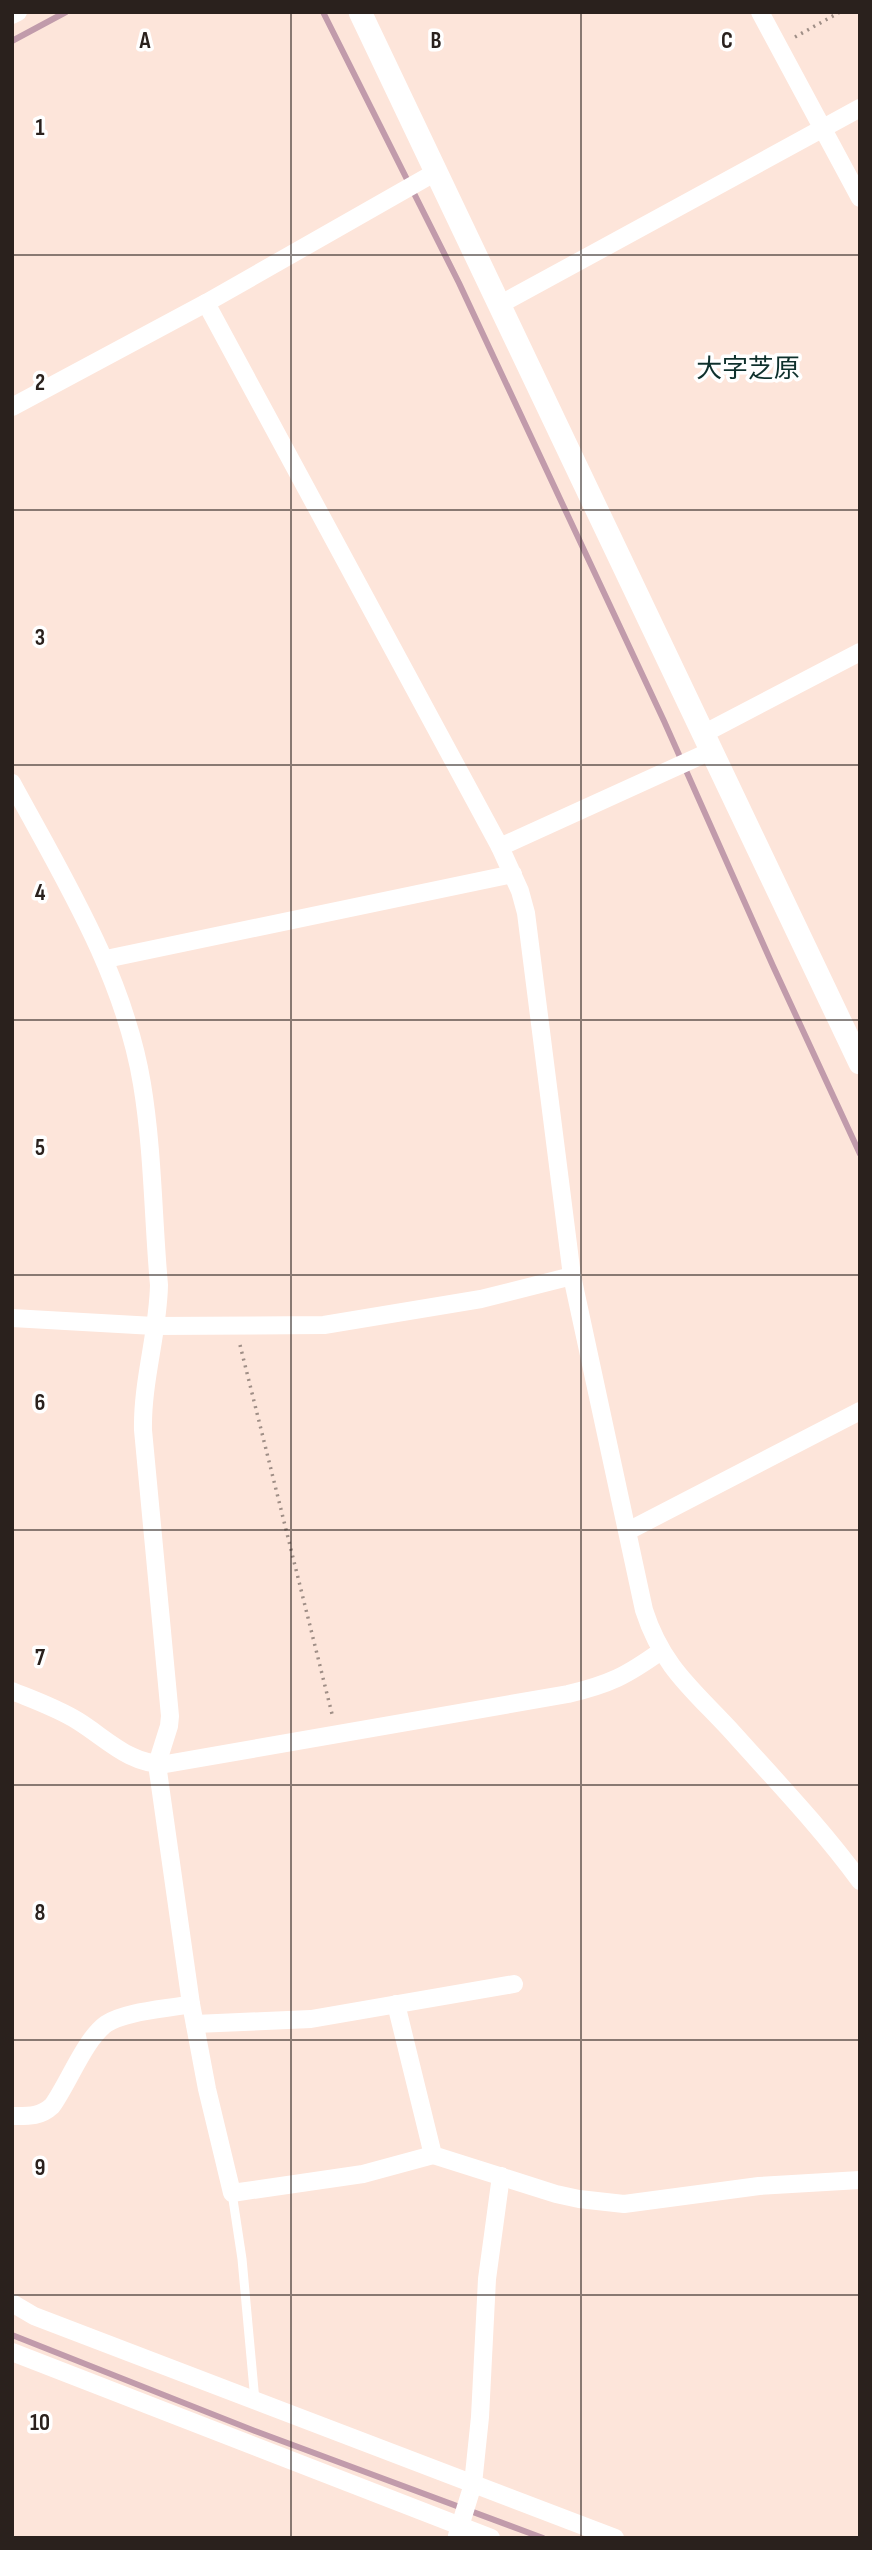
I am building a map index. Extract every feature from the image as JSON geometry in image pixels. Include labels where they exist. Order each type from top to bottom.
[{"type":"street","points":[[12,15],[18,12]]},
{"type":"street","points":[[359,12],[860,1063]]},
{"type":"street","points":[[760,12],[860,198]]},
{"type":"street","points":[[499,305],[860,108]]},
{"type":"street","points":[[12,407],[206,303],[436,172]]},
{"type":"street","points":[[206,303],[513,874],[526,913],[572,1276],[644,1610],[652,1635],[676,1673],[826,1838],[860,1881]]},
{"type":"street","points":[[500,847],[685,763],[707,742],[860,652]]},
{"type":"street","points":[[12,783],[106,959],[134,1046],[142,1083],[159,1286],[145,1384],[144,1430],[170,1716],[157,1764],[191,2004],[207,2089],[232,2193],[363,2174],[433,2155],[568,2196],[624,2204],[759,2186],[860,2180]]},
{"type":"street","points":[[106,959],[513,874]]},
{"type":"street","points":[[12,1318],[155,1326],[324,1325],[481,1299],[572,1276]]},
{"type":"street","points":[[628,1531],[860,1411]]},
{"type":"street","points":[[12,1690],[71,1717],[129,1756],[157,1764],[337,1736],[601,1686],[628,1675],[661,1651]]},
{"type":"street","points":[[195,2024],[311,2019],[514,1984]]},
{"type":"street","points":[[12,2116],[35,2116],[52,2106],[95,2034],[107,2023],[120,2017],[191,2004]]},
{"type":"street","points":[[396,2004],[433,2155]]},
{"type":"street","points":[[459,2527],[471,2489],[480,2417],[487,2279],[501,2176]]},
{"type":"street","points":[[12,2303],[34,2316],[255,2401],[471,2489],[615,2538]]},
{"type":"street","points":[[12,2352],[491,2538]]},
{"type":"lane","points":[[232,2193],[242,2259],[255,2401]]},
{"type":"path","points":[[778,47],[839,12]]},
{"type":"path","points":[[235,1326],[337,1736]]},
{"type":"waterway","points":[[12,41],[66,12]]},
{"type":"waterway","points":[[323,12],[459,283],[664,721],[860,1154]]},
{"type":"waterway","points":[[12,2335],[255,2431],[543,2538]]},
{"type":"district","name":"大字芝原","points":[[748,368]]}]
